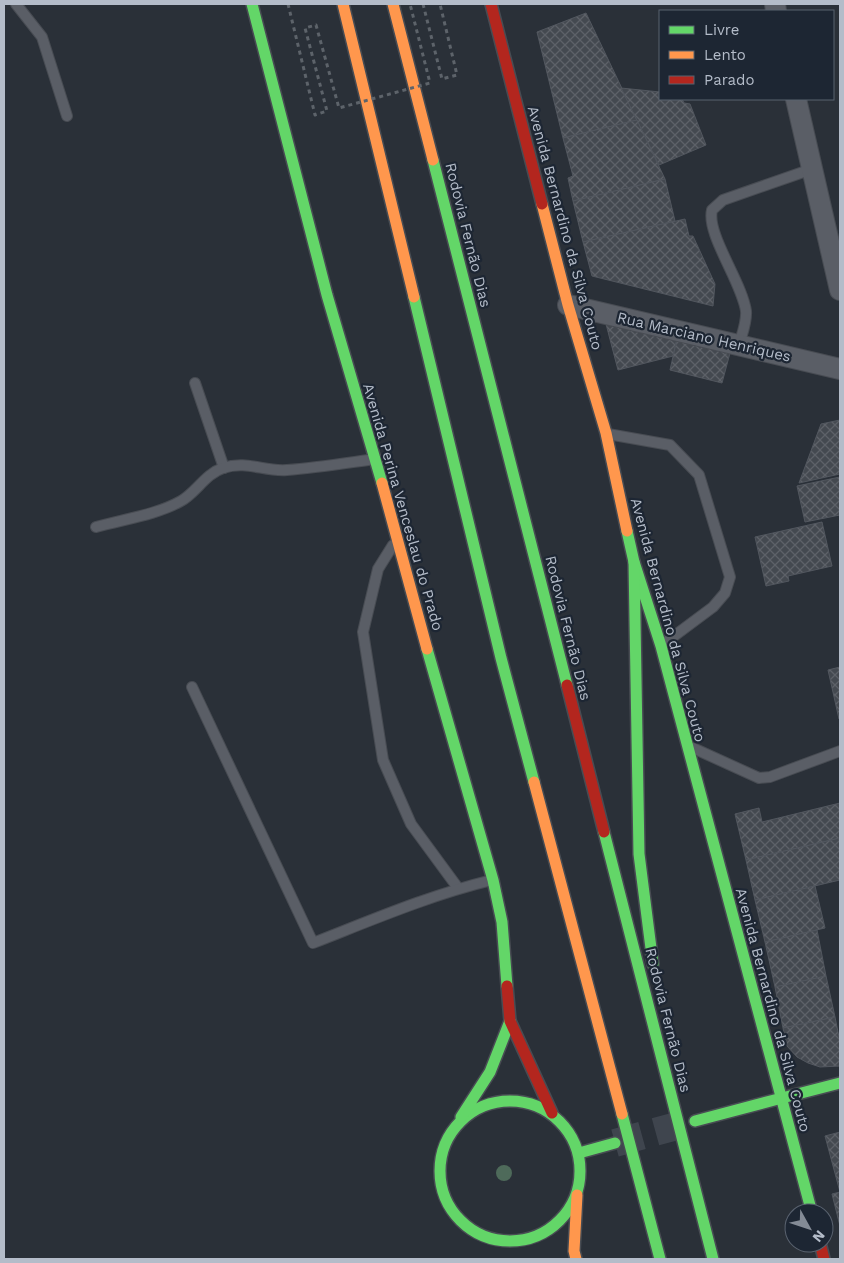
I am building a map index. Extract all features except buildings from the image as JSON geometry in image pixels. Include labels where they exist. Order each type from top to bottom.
[{"type":"main road","name":"Avenida Perina Venceslau do Prado","points":[[252,4],[327,295],[376,459],[396,540],[493,880],[502,922],[510,1021],[552,1113]]},
{"type":"main road","points":[[343,4],[501,658],[660,1259]]},
{"type":"main road","name":"Rodovia Fernão Dias","points":[[393,4],[713,1259]]},
{"type":"main road","name":"Avenida Bernardino da Silva Couto","points":[[491,4],[568,305],[606,433],[634,562],[661,646],[809,1203]]},
{"type":"main road","points":[[634,562],[639,854],[670,1092]]},
{"type":"main road","name":"Avenida Perina Venceslau do Prado","points":[[455,1126],[490,1072],[510,1021]]},
{"type":"main road","points":[[695,1121],[840,1083]]},
{"type":"main road","points":[[514,1254],[469,1229],[452,1212],[442,1191],[439,1168],[444,1146],[455,1126],[472,1111],[498,1101],[512,1100],[532,1103],[552,1113],[569,1131],[579,1153],[581,1174],[577,1194],[574,1251],[576,1259]]},
{"type":"main road","points":[[579,1153],[615,1143]]},
{"type":"main road","points":[[489,1239],[511,1242],[532,1238],[551,1228],[566,1213],[577,1194]]},
{"type":"street","points":[[796,100],[840,290]]},
{"type":"street","name":"Rua Marciano Henriques","points":[[568,305],[840,368]]},
{"type":"lane","points":[[16,4],[42,37],[67,116]]},
{"type":"lane","points":[[739,345],[746,321],[743,297],[712,224],[712,210],[723,200],[812,169]]},
{"type":"lane","points":[[195,383],[224,468]]},
{"type":"lane","points":[[606,433],[670,446],[691,465],[699,475],[730,577],[725,593],[713,607],[661,646]]},
{"type":"lane","points":[[96,527],[170,507],[183,500],[205,480],[224,468],[247,464],[268,470],[286,470],[376,459]]},
{"type":"lane","points":[[396,540],[378,569],[363,632],[383,760],[411,824],[458,888]]},
{"type":"lane","points":[[192,687],[313,943],[458,888],[493,880]]},
{"type":"lane","points":[[686,745],[759,778],[770,777],[840,751]]},
{"type":"path","points":[[288,4],[315,114],[327,111],[305,28],[316,25],[339,108],[430,82],[410,4]]},
{"type":"path","points":[[423,4],[442,79],[457,75],[440,4]]},
{"type":"tunnel","points":[[615,1143],[695,1121]]},
{"type":"traffic: fast","points":[[252,4],[327,295],[382,483]]},
{"type":"traffic: fast","points":[[433,160],[567,685]]},
{"type":"traffic: fast","points":[[414,297],[501,658],[534,782]]},
{"type":"traffic: fast","points":[[627,531],[634,562],[661,646],[809,1203]]},
{"type":"traffic: fast","points":[[634,562],[639,854],[653,964]]},
{"type":"traffic: fast","points":[[427,649],[493,880],[502,922],[507,986]]},
{"type":"traffic: fast","points":[[604,832],[713,1259]]},
{"type":"traffic: fast","points":[[461,1117],[490,1072],[510,1021]]},
{"type":"traffic: fast","points":[[782,1098],[840,1083]]},
{"type":"traffic: fast","points":[[695,1121],[782,1098]]},
{"type":"traffic: fast","points":[[510,1101],[524,1102],[537,1106],[549,1112],[560,1121],[569,1132],[575,1144],[579,1157],[580,1171],[579,1185],[575,1198],[569,1210],[560,1221],[549,1230],[537,1236],[524,1240],[510,1241],[496,1240],[483,1236],[471,1230],[460,1221],[451,1210],[445,1198],[441,1185],[440,1171],[441,1157],[445,1144],[451,1132],[460,1121],[471,1112],[483,1106],[496,1102],[510,1101]]},
{"type":"traffic: fast","points":[[622,1114],[660,1259]]},
{"type":"traffic: fast","points":[[579,1153],[615,1143]]},
{"type":"traffic: slow","points":[[343,4],[414,297]]},
{"type":"traffic: slow","points":[[393,4],[433,160]]},
{"type":"traffic: slow","points":[[542,204],[568,305],[606,433],[627,531]]},
{"type":"traffic: slow","points":[[382,483],[427,649]]},
{"type":"traffic: slow","points":[[534,782],[622,1114]]},
{"type":"traffic: slow","points":[[576,1259],[574,1251],[577,1195]]},
{"type":"traffic: jam","points":[[491,4],[542,204]]},
{"type":"traffic: jam","points":[[567,685],[604,832]]},
{"type":"traffic: jam","points":[[507,986],[510,1021],[552,1113]]},
{"type":"traffic: jam","points":[[822,1253],[824,1259]]}]
